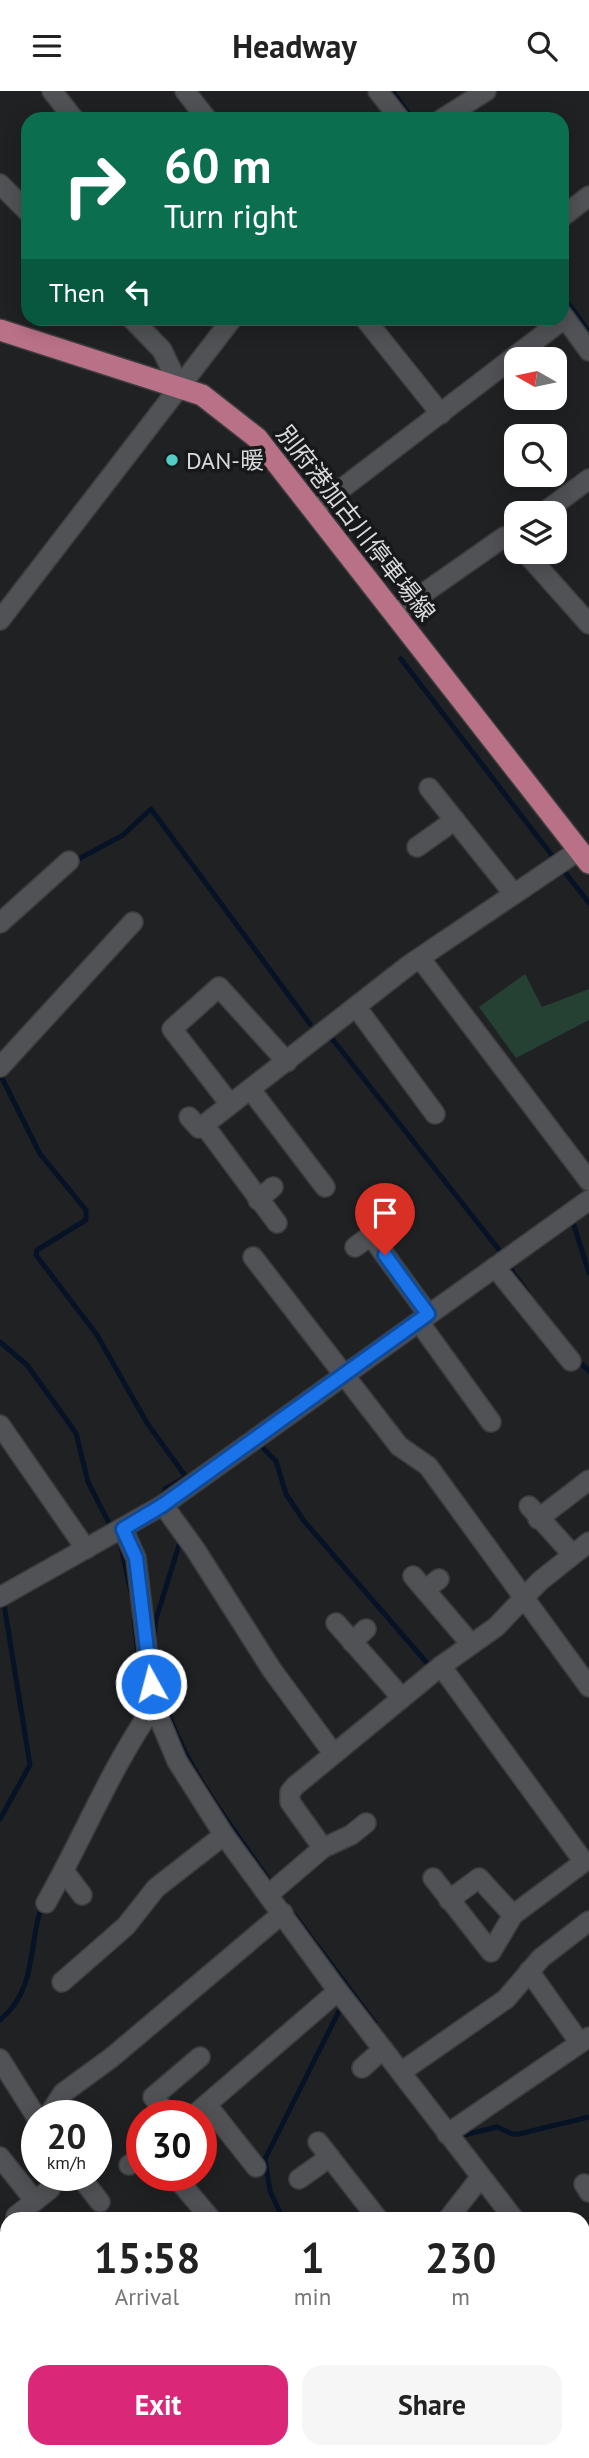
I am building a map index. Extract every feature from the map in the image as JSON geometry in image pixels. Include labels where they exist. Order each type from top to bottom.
[{"type":"main road","name":"別府港加古川停車場線","points":[[0,330],[180,388],[213,402],[257,438],[584,857]]},
{"type":"street","points":[[52,91],[68,112]]},
{"type":"street","points":[[186,91],[201,112]]},
{"type":"street","points":[[378,91],[394,112]]},
{"type":"street","points":[[453,112],[486,91]]},
{"type":"street","points":[[0,184],[21,205]]},
{"type":"street","points":[[569,212],[589,196]]},
{"type":"street","points":[[569,324],[589,351]]},
{"type":"street","points":[[139,326],[162,350],[180,388]]},
{"type":"street","points":[[0,620],[227,326]]},
{"type":"street","points":[[371,326],[441,414]]},
{"type":"street","points":[[315,509],[441,414],[551,326]]},
{"type":"street","points":[[559,501],[589,478]]},
{"type":"street","points":[[394,614],[504,537]]},
{"type":"street","points":[[537,564],[589,624]]},
{"type":"street","points":[[429,788],[513,894]]},
{"type":"street","points":[[417,847],[455,820]]},
{"type":"street","points":[[277,1223],[266,1194],[197,1121],[251,1090],[419,958],[513,894],[584,857]]},
{"type":"street","points":[[0,923],[69,861]]},
{"type":"street","points":[[0,1067],[133,922]]},
{"type":"street","points":[[419,958],[589,1181]]},
{"type":"street","points":[[230,1104],[172,1029],[219,987],[287,1062]]},
{"type":"street","points":[[357,1008],[435,1114]]},
{"type":"street","points":[[251,1090],[326,1187]]},
{"type":"street","points":[[0,1597],[163,1505],[589,1200]]},
{"type":"street","points":[[390,1221],[363,1241],[424,1318],[491,1422]]},
{"type":"street","points":[[253,1257],[400,1446],[428,1466],[589,1687]]},
{"type":"street","points":[[495,1268],[571,1361]]},
{"type":"street","points":[[0,1425],[86,1549]]},
{"type":"street","points":[[572,1554],[534,1513],[589,1480]]},
{"type":"street","points":[[163,1505],[195,1549],[272,1670],[333,1753]]},
{"type":"street","points":[[123,1529],[136,1558],[154,1706],[177,1761],[224,1835],[338,1991],[508,2212]]},
{"type":"street","points":[[323,1848],[290,1802],[290,1792],[333,1753],[441,1666],[496,1627],[572,1554],[589,1542]]},
{"type":"street","points":[[425,1582],[471,1644]]},
{"type":"street","points":[[335,1623],[359,1636],[402,1698]]},
{"type":"street","points":[[433,1878],[491,1952],[513,1915],[584,1862],[441,1666]]},
{"type":"street","points":[[46,1903],[129,1742],[154,1706]]},
{"type":"street","points":[[268,1895],[323,1848],[352,1843],[366,1823]]},
{"type":"street","points":[[62,1982],[126,1926],[156,1888],[224,1835]]},
{"type":"street","points":[[64,1871],[82,1895]]},
{"type":"street","points":[[449,1900],[479,1878],[513,1915]]},
{"type":"street","points":[[58,2100],[63,2093],[111,2058],[283,1913]]},
{"type":"street","points":[[401,2073],[506,1999],[541,1958],[589,1921]]},
{"type":"street","points":[[447,2134],[585,2040],[529,1971]]},
{"type":"street","points":[[212,2100],[338,1991]]},
{"type":"street","points":[[362,2068],[383,2049]]},
{"type":"street","points":[[156,2100],[153,2097],[200,2057]]},
{"type":"street","points":[[0,2059],[26,2100]]},
{"type":"street","points":[[217,2127],[256,2167]]},
{"type":"street","points":[[318,2141],[373,2212]]},
{"type":"street","points":[[0,2157],[34,2201]]},
{"type":"street","points":[[299,2179],[330,2157]]},
{"type":"street","points":[[453,2212],[480,2178]]},
{"type":"street","points":[[21,2212],[47,2191]]},
{"type":"street","points":[[91,2191],[100,2202]]},
{"type":"street","points":[[185,2191],[200,2212]]},
{"type":"green space","points":[[525,974],[542,1007],[589,989],[589,1020],[516,1058],[479,1007]]},
{"type":"waterway","points":[[392,91],[408,112]]},
{"type":"waterway","points":[[569,305],[589,332]]},
{"type":"waterway","points":[[401,659],[557,862]]},
{"type":"waterway","points":[[73,862],[123,835],[151,809],[310,1024]]},
{"type":"waterway","points":[[564,871],[589,903]]},
{"type":"waterway","points":[[326,1038],[330,1036],[500,1251]]},
{"type":"waterway","points":[[2,1078],[40,1154],[86,1210],[86,1220],[37,1250],[36,1255],[97,1335],[147,1423],[186,1477],[165,1489],[163,1495]]},
{"type":"waterway","points":[[572,1219],[589,1273]]},
{"type":"waterway","points":[[511,1263],[511,1270],[528,1293]]},
{"type":"waterway","points":[[0,1342],[27,1365],[76,1433],[88,1482],[112,1529]]},
{"type":"waterway","points":[[577,1360],[589,1371]]},
{"type":"waterway","points":[[258,1443],[276,1461],[286,1494],[304,1521],[427,1663]]},
{"type":"waterway","points":[[154,1637],[156,1619],[180,1542]]},
{"type":"waterway","points":[[121,1547],[131,1592]]},
{"type":"waterway","points":[[0,1819],[30,1765],[4,1604]]},
{"type":"waterway","points":[[134,1619],[141,1679]]},
{"type":"waterway","points":[[161,1684],[178,1737],[191,1763],[271,1883]]},
{"type":"waterway","points":[[0,2020],[21,1994],[42,1905]]},
{"type":"waterway","points":[[295,1916],[375,2023]]},
{"type":"waterway","points":[[280,2212],[270,2191],[265,2159],[339,2011]]},
{"type":"waterway","points":[[460,2136],[497,2127],[512,2134],[519,2134],[589,2117]]},
{"type":"place","name":"DAN-暖","points":[[172,460]]},
{"type":"route","points":[[151,1684],[136,1558],[123,1529],[163,1505],[428,1314],[385,1255]]}]
